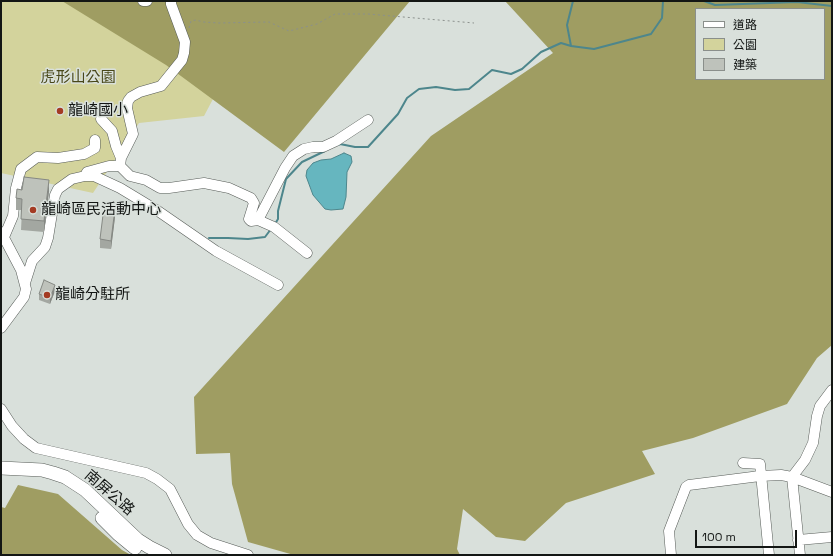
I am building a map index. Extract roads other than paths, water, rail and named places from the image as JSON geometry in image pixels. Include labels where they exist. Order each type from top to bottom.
[{"type":"main road","name":"南屏公路","points":[[1,468],[42,470],[53,472],[65,477],[85,490],[138,540],[165,555]]},
{"type":"main road","name":"南屏公路","points":[[1,477],[40,479],[60,484],[80,497],[118,534],[145,555]]},
{"type":"street","points":[[85,176],[87,172],[121,162],[133,134],[126,108],[128,101],[131,97],[140,92],[161,86],[182,60],[185,42],[171,1]]},
{"type":"street","points":[[101,119],[112,130],[121,162],[130,176],[146,180],[160,188],[204,183],[229,188],[251,198],[254,203],[250,219],[251,221],[258,220],[274,227],[307,253]]},
{"type":"street","points":[[258,220],[293,156],[304,149],[313,147],[323,148],[368,120]]},
{"type":"street","points":[[1,328],[26,293],[25,283],[19,266],[2,234],[13,216],[16,188],[21,169],[37,157],[58,158],[84,154],[95,148],[95,140]]},
{"type":"street","points":[[25,283],[32,261],[45,247],[48,238],[55,195],[58,189],[72,179],[85,176],[94,176],[120,188],[158,211],[216,251],[278,285]]},
{"type":"street","points":[[800,555],[792,477],[805,460],[813,442],[820,406],[832,390]]},
{"type":"street","points":[[1,410],[12,426],[24,439],[36,448],[146,473],[157,479],[170,489],[188,524],[197,536],[211,543],[248,555]]},
{"type":"street","points":[[742,463],[760,464],[769,555]]},
{"type":"street","points":[[671,555],[669,531],[686,487],[689,485],[760,476],[781,475],[792,477],[832,492]]},
{"type":"street","points":[[798,540],[832,537]]},
{"type":"water","points":[[344,153],[351,156],[352,162],[347,172],[346,197],[343,209],[325,209],[313,195],[306,176],[307,170],[313,163],[331,159]]},
{"type":"waterway","points":[[573,1],[567,25],[571,46],[594,49],[651,34],[662,18],[663,1]]},
{"type":"waterway","points":[[704,1],[715,5],[797,2],[832,6]]},
{"type":"waterway","points":[[338,145],[368,147],[398,114],[407,98],[419,89],[436,87],[455,90],[469,89],[492,70],[511,74],[522,69],[541,52],[561,43],[571,46]]},
{"type":"waterway","points":[[275,224],[278,219],[278,211],[286,179],[302,162],[325,151]]},
{"type":"waterway","points":[[209,238],[248,239],[265,237],[271,229]]},
{"type":"place","name":"龍崎國小","points":[[60,111]]},
{"type":"place","name":"龍崎區民活動中心","points":[[33,210]]},
{"type":"place","name":"龍崎分駐所","points":[[47,295]]},
{"type":"park label","name":"虎形山公園","points":[[78,78]]}]
